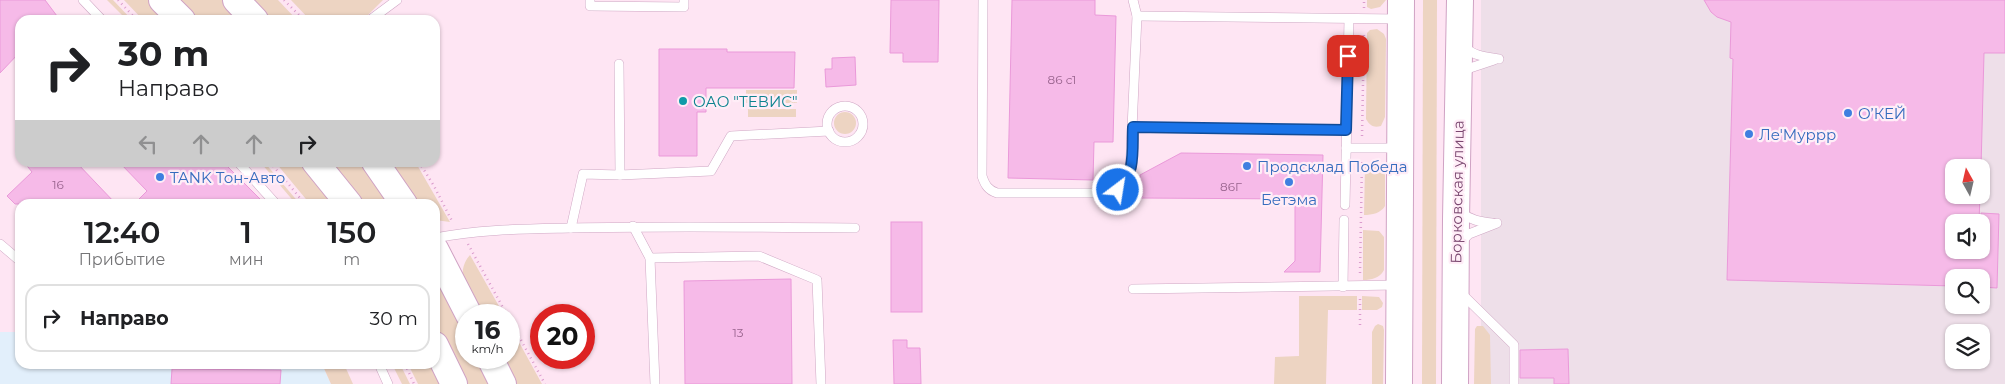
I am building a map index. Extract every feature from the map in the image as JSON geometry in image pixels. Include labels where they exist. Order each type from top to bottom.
[{"type":"main road","points":[[162,0],[177,15]]},
{"type":"main road","points":[[236,0],[250,15]]},
{"type":"main road","name":"Борковская улица","points":[[1455,384],[1460,0]]},
{"type":"main road","points":[[1399,384],[1401,10]]},
{"type":"main road","points":[[319,167],[345,199]]},
{"type":"main road","points":[[378,167],[401,199]]},
{"type":"main road","points":[[440,259],[463,304]]},
{"type":"main road","points":[[440,355],[454,384]]},
{"type":"main road","points":[[496,369],[503,384]]},
{"type":"lane","points":[[83,0],[97,15]]},
{"type":"lane","points":[[376,15],[396,0]]},
{"type":"lane","points":[[590,0],[590,6],[684,7],[684,0]]},
{"type":"lane","points":[[983,0],[982,176],[989,190],[997,193],[1111,193],[1126,183],[1130,174],[1133,127],[1136,16],[1133,0]]},
{"type":"lane","points":[[1136,16],[1364,19],[1401,10]]},
{"type":"lane","points":[[1345,206],[1349,19]]},
{"type":"lane","points":[[1459,76],[1470,68],[1499,59],[1482,57],[1468,51],[1460,42]]},
{"type":"lane","points":[[619,64],[620,175]]},
{"type":"lane","points":[[848,106],[854,109],[862,118],[860,133],[852,140],[840,142],[832,137],[829,131],[827,121],[829,114],[838,107],[848,106]]},
{"type":"lane","points":[[1133,127],[1346,130]]},
{"type":"lane","points":[[571,228],[583,174],[620,175],[711,171],[730,136],[829,131]]},
{"type":"lane","points":[[1346,148],[1400,148]]},
{"type":"lane","points":[[243,167],[271,199]]},
{"type":"lane","points":[[1456,201],[1461,212],[1469,218],[1480,222],[1498,223],[1469,234],[1461,242],[1456,255]]},
{"type":"lane","points":[[1343,287],[1344,220]]},
{"type":"lane","points":[[440,237],[500,229],[633,226],[855,228]]},
{"type":"lane","points":[[633,226],[650,258],[655,384]]},
{"type":"lane","points":[[0,244],[15,257]]},
{"type":"lane","points":[[650,258],[759,256],[817,280],[821,384]]},
{"type":"lane","points":[[1132,289],[1400,285]]},
{"type":"lane","points":[[1455,287],[1514,345],[1514,384]]},
{"type":"lane","points":[[381,369],[388,384]]},
{"type":"path","points":[[118,0],[132,15]]},
{"type":"path","points":[[284,0],[299,15]]},
{"type":"path","points":[[1360,325],[1364,0]]},
{"type":"path","points":[[274,167],[301,199]]},
{"type":"path","points":[[422,167],[501,304]]},
{"type":"path","points":[[520,338],[545,384]]},
{"type":"path","points":[[407,369],[414,384]]},
{"type":"shaded area","points":[[107,0],[113,0],[127,15],[122,15]]},
{"type":"shaded area","points":[[124,0],[152,0],[167,15],[138,15]]},
{"type":"shaded area","points":[[178,0],[223,0],[238,15],[193,15]]},
{"type":"shaded area","points":[[248,0],[278,0],[292,15],[262,15]]},
{"type":"shaded area","points":[[291,0],[383,0],[368,15],[305,15]]},
{"type":"shaded area","points":[[1367,0],[1386,0],[1380,7],[1371,9],[1367,7]]},
{"type":"shaded area","points":[[1423,0],[1437,0],[1436,384],[1422,384]]},
{"type":"shaded area","points":[[1481,0],[2005,0],[2005,384],[1481,384]]},
{"type":"shaded area","points":[[1377,29],[1384,34],[1386,39],[1385,117],[1381,126],[1374,127],[1366,119],[1367,33],[1370,30]]},
{"type":"shaded area","points":[[746,90],[797,90],[797,103],[746,103]]},
{"type":"shaded area","points":[[748,109],[796,109],[796,117],[748,117]]},
{"type":"shaded area","points":[[845,112],[853,115],[856,123],[853,131],[845,134],[837,131],[834,123],[837,115]]},
{"type":"shaded area","points":[[1365,166],[1381,167],[1385,173],[1385,206],[1370,215],[1364,215]]},
{"type":"shaded area","points":[[264,167],[268,167],[296,199],[292,199]]},
{"type":"shaded area","points":[[279,167],[307,167],[332,199],[306,199]]},
{"type":"shaded area","points":[[331,167],[369,167],[391,199],[356,199]]},
{"type":"shaded area","points":[[391,167],[418,167],[437,199],[413,199]]},
{"type":"shaded area","points":[[440,205],[450,222],[440,221]]},
{"type":"shaded area","points":[[1363,230],[1379,231],[1384,237],[1384,270],[1380,275],[1369,280],[1363,280]]},
{"type":"shaded area","points":[[470,255],[498,304],[473,304],[463,277],[465,262]]},
{"type":"shaded area","points":[[440,278],[455,308],[455,366],[440,337]]},
{"type":"shaded area","points":[[1299,296],[1357,296],[1357,310],[1328,310],[1326,384],[1274,384],[1275,357],[1299,356]]},
{"type":"shaded area","points":[[1362,296],[1379,297],[1383,303],[1382,307],[1377,310],[1362,310]]},
{"type":"shaded area","points":[[1378,324],[1383,326],[1384,330],[1383,384],[1372,384],[1372,332]]},
{"type":"shaded area","points":[[1477,326],[1483,326],[1490,335],[1491,384],[1474,384],[1475,329]]},
{"type":"shaded area","points":[[0,332],[15,332],[15,369],[324,369],[331,384],[0,384]]},
{"type":"shaded area","points":[[520,344],[530,362],[530,369],[534,369],[542,384],[511,384],[504,369],[520,369]]},
{"type":"shaded area","points":[[324,369],[346,369],[353,384],[331,384]]},
{"type":"shaded area","points":[[394,369],[402,369],[410,384],[402,384]]},
{"type":"shaded area","points":[[410,369],[436,369],[443,384],[418,384]]},
{"type":"shaded area","points":[[456,369],[485,369],[492,384],[464,384]]},
{"type":"building","points":[[0,0],[45,0],[56,15],[15,15],[15,57],[0,73]]},
{"type":"building","points":[[891,0],[939,0],[938,62],[903,62],[903,53],[890,53]]},
{"type":"building","points":[[1012,0],[1095,0],[1095,15],[1116,16],[1113,142],[1094,142],[1093,180],[1008,178]]},
{"type":"building","name":"О’КЕЙ","points":[[1704,0],[2005,0],[2005,53],[1984,53],[1981,159],[1945,159],[1945,204],[1980,204],[1979,214],[1945,214],[1945,259],[1990,259],[1990,214],[1981,213],[1999,214],[1997,288],[1990,288],[1990,269],[1945,269],[1945,286],[1727,280],[1733,59],[1730,58],[1731,22],[1717,17],[1711,12]]},
{"type":"building","points":[[659,49],[795,52],[794,88],[706,88],[706,112],[697,112],[697,156],[659,156]]},
{"type":"building","points":[[855,57],[856,85],[826,87],[825,69],[832,69],[832,58]]},
{"type":"building","points":[[1181,153],[1323,155],[1320,272],[1284,272],[1295,261],[1295,199],[1139,198],[1140,175]]},
{"type":"building","points":[[28,167],[81,167],[111,199],[15,199],[15,204],[7,196],[32,172]]},
{"type":"building","points":[[124,167],[228,167],[260,199],[139,199],[147,191]]},
{"type":"building","points":[[891,222],[922,222],[922,312],[891,312]]},
{"type":"building","points":[[791,279],[792,384],[685,384],[684,281]]},
{"type":"building","points":[[893,340],[907,340],[907,348],[920,348],[921,384],[894,384]]},
{"type":"building","points":[[1568,349],[1569,384],[1554,384],[1554,378],[1520,378],[1520,350]]},
{"type":"building","points":[[172,369],[281,370],[280,384],[171,384]]},
{"type":"place","name":"ОАО \"ТЕВИС\"","points":[[683,101]]},
{"type":"place","name":"О’КЕЙ","points":[[1848,113]]},
{"type":"place","name":"Ле'Муррр","points":[[1749,134]]},
{"type":"place","name":"Продсклад Победа","points":[[1247,166]]},
{"type":"place","name":"TANK Тон-Авто","points":[[160,177]]},
{"type":"place","name":"Бетэма","points":[[1289,182]]},
{"type":"route","points":[[1118,190],[1126,183],[1130,174],[1133,127],[1346,130],[1348,56]]}]
